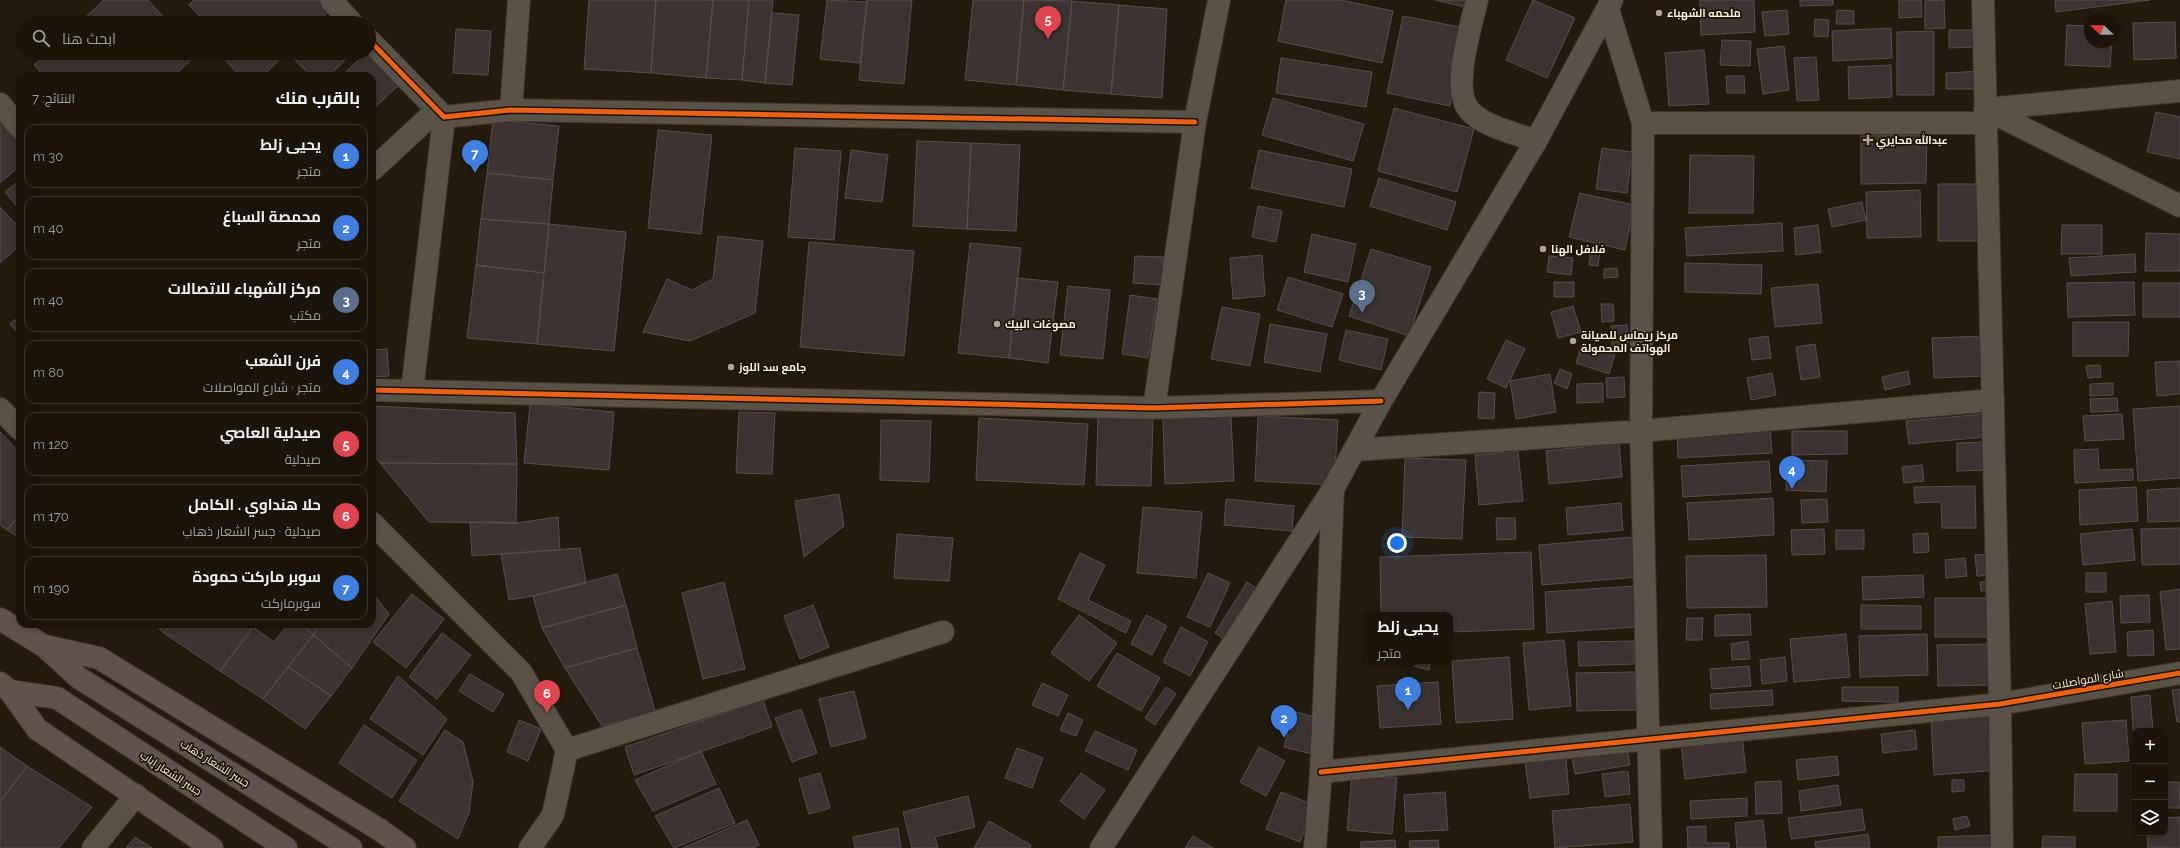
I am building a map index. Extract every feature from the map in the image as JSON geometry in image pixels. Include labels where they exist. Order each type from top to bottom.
[{"type":"main road","points":[[1101,848],[1333,490],[1381,401],[1536,141],[1610,5]]},
{"type":"main road","points":[[0,618],[16,625]]},
{"type":"main road","points":[[22,628],[44,646],[100,658],[380,830],[405,848]]},
{"type":"main road","name":"جسر الشعار ذهاب","points":[[44,646],[79,678],[351,848]]},
{"type":"main road","points":[[5,687],[37,729],[212,848]]},
{"type":"main road","name":"جسر الشعار إياب","points":[[5,687],[57,698],[286,848]]},
{"type":"street","points":[[511,110],[519,0]]},
{"type":"street","points":[[1154,408],[1195,122],[1219,0]]},
{"type":"street","points":[[1477,0],[1461,79],[1462,97],[1470,111],[1488,123],[1536,141]]},
{"type":"street","points":[[1983,0],[2000,704],[2002,848]]},
{"type":"street","points":[[336,2],[347,16]]},
{"type":"street","points":[[1610,5],[1643,123],[1641,431],[1651,848]]},
{"type":"street","points":[[376,47],[441,113]]},
{"type":"street","points":[[1643,123],[1985,116],[2180,91]]},
{"type":"street","points":[[0,104],[16,123]]},
{"type":"street","points":[[376,167],[441,113],[511,110],[1195,122]]},
{"type":"street","points":[[412,391],[441,113]]},
{"type":"street","points":[[1985,116],[2180,206]]},
{"type":"street","points":[[376,390],[1154,408],[1381,401]]},
{"type":"street","points":[[1354,450],[1641,431],[1993,400]]},
{"type":"street","points":[[0,409],[16,425]]},
{"type":"street","points":[[1315,848],[1321,772],[1333,490]]},
{"type":"street","points":[[376,527],[521,672],[567,750],[553,815],[530,848]]},
{"type":"street","points":[[567,750],[943,632]]},
{"type":"street","name":"شارع المواصلات","points":[[1321,772],[2000,704],[2180,673]]},
{"type":"street","points":[[93,848],[136,795]]},
{"type":"building","points":[[104,0],[148,0],[163,16],[87,16]]},
{"type":"building","points":[[194,0],[330,0],[335,5],[324,16],[199,16],[189,5]]},
{"type":"building","points":[[589,0],[656,0],[651,73],[584,69]]},
{"type":"building","points":[[656,0],[713,0],[706,78],[651,73]]},
{"type":"building","points":[[713,0],[749,0],[742,80],[706,78]]},
{"type":"building","points":[[749,0],[773,0],[765,83],[742,80]]},
{"type":"building","points":[[827,0],[867,2],[860,63],[820,59]]},
{"type":"building","points":[[867,0],[912,0],[904,84],[859,80]]},
{"type":"building","points":[[973,0],[1024,0],[1016,85],[965,80]]},
{"type":"building","points":[[1024,0],[1072,1],[1063,90],[1016,85]]},
{"type":"building","points":[[1286,0],[1341,0],[1393,11],[1382,63],[1278,41]]},
{"type":"building","points":[[1435,0],[1466,0],[1465,7]]},
{"type":"building","points":[[1533,0],[1575,18],[1547,78],[1506,60]]},
{"type":"building","points":[[1700,0],[1754,0],[1755,32],[1701,35]]},
{"type":"building","points":[[1800,0],[1833,0],[1833,5],[1800,6]]},
{"type":"building","points":[[1899,0],[1921,0],[1922,17],[1899,18]]},
{"type":"building","points":[[1944,0],[1945,28],[1925,29],[1925,1]]},
{"type":"building","points":[[2055,0],[2150,0],[2056,12]]},
{"type":"building","points":[[1072,1],[1119,5],[1111,94],[1063,90]]},
{"type":"building","points":[[1119,5],[1167,9],[1162,98],[1111,94]]},
{"type":"building","points":[[1787,10],[1789,34],[1765,36],[1762,12]]},
{"type":"building","points":[[1837,10],[1854,11],[1854,24],[1836,24]]},
{"type":"building","points":[[772,13],[799,15],[792,85],[765,83]]},
{"type":"building","points":[[1403,16],[1465,28],[1450,106],[1387,93]]},
{"type":"building","points":[[1815,19],[1829,20],[1828,37],[1814,36]]},
{"type":"building","points":[[2175,22],[2176,58],[2134,60],[2133,23]]},
{"type":"building","points":[[2067,25],[2084,26],[2084,48],[2112,48],[2110,67],[2065,65]]},
{"type":"building","points":[[1891,28],[1892,58],[1833,61],[1832,31]]},
{"type":"building","points":[[456,29],[491,31],[488,75],[453,73]]},
{"type":"building","points":[[1949,30],[1980,30],[1979,47],[1949,48]]},
{"type":"building","points":[[1934,31],[1934,95],[1897,95],[1897,32]]},
{"type":"building","points":[[1722,40],[1751,41],[1750,66],[1720,65]]},
{"type":"building","points":[[1784,46],[1789,90],[1763,94],[1757,49]]},
{"type":"building","points":[[1704,50],[1709,104],[1669,106],[1665,53]]},
{"type":"building","points":[[1816,57],[1819,100],[1797,101],[1794,58]]},
{"type":"building","points":[[1281,58],[1372,72],[1366,107],[1276,93]]},
{"type":"building","points":[[39,60],[191,60],[178,72],[40,72],[34,65]]},
{"type":"building","points":[[225,60],[279,60],[267,72],[236,72]]},
{"type":"building","points":[[295,60],[345,60],[333,72],[307,72]]},
{"type":"building","points":[[358,60],[376,60],[399,85],[376,106],[376,72],[345,72]]},
{"type":"building","points":[[1891,65],[1892,97],[1849,99],[1848,67]]},
{"type":"building","points":[[1982,71],[1981,89],[1946,89],[1946,73]]},
{"type":"building","points":[[1726,76],[1744,76],[1745,93],[1727,93]]},
{"type":"building","points":[[1273,98],[1364,124],[1353,161],[1262,135]]},
{"type":"building","points":[[1394,108],[1474,129],[1457,192],[1378,171]]},
{"type":"building","points":[[2156,112],[2180,117],[2180,159],[2147,152]]},
{"type":"building","points":[[0,117],[16,126],[16,169],[0,183]]},
{"type":"building","points":[[493,120],[559,126],[553,180],[487,173]]},
{"type":"building","points":[[658,130],[712,135],[701,234],[648,228]]},
{"type":"building","points":[[1927,135],[1926,183],[1861,184],[1861,136]]},
{"type":"building","points":[[917,141],[971,143],[967,229],[913,226]]},
{"type":"building","points":[[971,143],[1020,145],[1016,231],[967,229]]},
{"type":"building","points":[[795,148],[841,151],[834,240],[788,237]]},
{"type":"building","points":[[1602,148],[1632,152],[1627,193],[1596,189]]},
{"type":"building","points":[[851,150],[888,155],[882,202],[845,198]]},
{"type":"building","points":[[1259,150],[1352,169],[1344,207],[1251,188]]},
{"type":"building","points":[[1690,155],[1754,156],[1753,213],[1689,213]]},
{"type":"building","points":[[487,173],[553,180],[549,224],[481,219]]},
{"type":"building","points":[[1379,178],[1456,202],[1447,230],[1370,206]]},
{"type":"building","points":[[16,183],[16,205],[5,192]]},
{"type":"building","points":[[1938,184],[1978,184],[1978,241],[1938,241]]},
{"type":"building","points":[[1920,190],[1921,237],[1867,238],[1866,192]]},
{"type":"building","points":[[1580,193],[1634,205],[1625,250],[1569,237]]},
{"type":"building","points":[[1862,202],[1866,220],[1832,227],[1828,209]]},
{"type":"building","points":[[1258,206],[1282,211],[1276,242],[1252,237]]},
{"type":"building","points":[[0,207],[16,225],[16,249],[0,263]]},
{"type":"building","points":[[481,219],[549,224],[544,273],[476,265]]},
{"type":"building","points":[[1782,223],[1783,251],[1687,256],[1685,228]]},
{"type":"building","points":[[549,224],[626,232],[614,351],[537,344]]},
{"type":"building","points":[[1818,225],[1821,252],[1796,255],[1794,228]]},
{"type":"building","points":[[2062,225],[2102,225],[2102,254],[2061,254]]},
{"type":"building","points":[[2146,233],[2180,234],[2180,271],[2145,271]]},
{"type":"building","points":[[1312,234],[1356,244],[1348,282],[1304,272]]},
{"type":"building","points":[[718,236],[763,241],[755,313],[690,341],[643,332],[667,279],[692,290],[713,279]]},
{"type":"building","points":[[809,242],[914,251],[904,356],[800,347]]},
{"type":"building","points":[[970,243],[1021,248],[1009,358],[958,353]]},
{"type":"building","points":[[1371,249],[1431,267],[1409,336],[1349,316]]},
{"type":"building","points":[[1591,250],[1600,251],[1598,266],[1589,265]]},
{"type":"building","points":[[2135,254],[2136,272],[2071,276],[2069,258]]},
{"type":"building","points":[[1262,255],[1265,296],[1233,299],[1230,258]]},
{"type":"building","points":[[1135,256],[1163,257],[1162,285],[1133,283]]},
{"type":"building","points":[[1549,256],[1573,258],[1571,275],[1547,272]]},
{"type":"building","points":[[1685,263],[1762,265],[1761,294],[1685,292]]},
{"type":"building","points":[[476,265],[544,273],[537,344],[467,338]]},
{"type":"building","points":[[1617,268],[1618,277],[1604,278],[1604,269]]},
{"type":"building","points":[[1288,277],[1343,294],[1332,327],[1277,310]]},
{"type":"building","points":[[1017,278],[1058,282],[1048,363],[1009,358]]},
{"type":"building","points":[[1554,282],[1574,282],[1574,297],[1554,297]]},
{"type":"building","points":[[2134,282],[2135,315],[2068,317],[2067,283]]},
{"type":"building","points":[[2143,283],[2180,283],[2180,317],[2143,317]]},
{"type":"building","points":[[1818,284],[1822,323],[1775,327],[1771,288]]},
{"type":"building","points":[[1068,286],[1110,290],[1103,359],[1060,355]]},
{"type":"building","points":[[1130,295],[1157,299],[1148,358],[1122,354]]},
{"type":"building","points":[[1601,304],[1613,304],[1614,321],[1602,322]]},
{"type":"building","points":[[1573,306],[1581,332],[1558,338],[1551,312]]},
{"type":"building","points":[[1222,307],[1260,314],[1250,366],[1211,359]]},
{"type":"building","points":[[16,319],[16,331],[10,324]]},
{"type":"building","points":[[2073,322],[2129,322],[2128,356],[2073,356]]},
{"type":"building","points":[[1270,324],[1327,334],[1320,372],[1264,362]]},
{"type":"building","points":[[1627,325],[1628,344],[1612,345],[1611,326]]},
{"type":"building","points":[[1346,330],[1388,339],[1381,370],[1339,360]]},
{"type":"building","points":[[1768,336],[1771,358],[1752,360],[1749,339]]},
{"type":"building","points":[[1983,336],[1985,376],[1934,378],[1932,338]]},
{"type":"building","points":[[1506,340],[1525,349],[1506,388],[1487,379]]},
{"type":"building","points":[[1582,344],[1615,354],[1609,374],[1576,363]]},
{"type":"building","points":[[1815,344],[1820,377],[1801,380],[1796,347]]},
{"type":"building","points":[[387,349],[389,376],[376,377],[376,350]]},
{"type":"building","points":[[2180,361],[2180,394],[2157,396],[2155,362]]},
{"type":"building","points":[[2100,365],[2101,377],[2088,378],[2086,366]]},
{"type":"building","points":[[1560,369],[1572,374],[1567,389],[1554,383]]},
{"type":"building","points":[[1908,371],[1910,384],[1885,390],[1882,377]]},
{"type":"building","points":[[1772,373],[1776,395],[1751,400],[1747,378]]},
{"type":"building","points":[[1550,374],[1556,412],[1516,419],[1510,381]]},
{"type":"building","points":[[1624,377],[1625,397],[1607,398],[1606,378]]},
{"type":"building","points":[[1603,383],[1603,402],[1577,403],[1577,384]]},
{"type":"building","points":[[2113,383],[2113,395],[2090,396],[2090,384]]},
{"type":"building","points":[[1479,392],[1495,393],[1494,419],[1478,418]]},
{"type":"building","points":[[2117,398],[2118,411],[2091,412],[2090,399]]},
{"type":"building","points":[[530,404],[614,412],[609,470],[524,463]]},
{"type":"building","points":[[376,406],[515,413],[517,464],[380,463],[376,458]]},
{"type":"building","points":[[2180,406],[2180,478],[2138,481],[2133,409]]},
{"type":"building","points":[[739,412],[775,413],[772,474],[736,473]]},
{"type":"building","points":[[1984,414],[1986,437],[1909,444],[1906,421]]},
{"type":"building","points":[[2122,414],[2124,439],[2085,441],[2083,416]]},
{"type":"building","points":[[1098,415],[1153,416],[1151,486],[1096,485]]},
{"type":"building","points":[[1231,416],[1234,481],[1165,484],[1163,419]]},
{"type":"building","points":[[1258,416],[1338,420],[1334,485],[1255,481]]},
{"type":"building","points":[[979,418],[1088,424],[1084,485],[976,480]]},
{"type":"building","points":[[881,420],[931,421],[929,482],[880,480]]},
{"type":"building","points":[[1770,428],[1772,453],[1678,458],[1677,433]]},
{"type":"building","points":[[1792,431],[1847,431],[1847,454],[1792,455]]},
{"type":"building","points":[[0,432],[16,449],[16,519],[7,530],[0,525]]},
{"type":"building","points":[[1988,442],[1989,470],[1957,471],[1957,443]]},
{"type":"building","points":[[1619,443],[1622,477],[1549,484],[1546,451]]},
{"type":"building","points":[[2098,449],[2099,470],[2133,469],[2133,480],[2075,483],[2074,450]]},
{"type":"building","points":[[1518,451],[1523,501],[1479,505],[1475,455]]},
{"type":"building","points":[[1405,458],[1466,460],[1462,539],[1402,537]]},
{"type":"building","points":[[1787,460],[1827,461],[1826,492],[1786,490]]},
{"type":"building","points":[[1769,461],[1771,492],[1683,497],[1681,466]]},
{"type":"building","points":[[380,463],[517,464],[516,523],[429,522]]},
{"type":"building","points":[[1922,465],[1924,481],[1904,483],[1902,467]]},
{"type":"building","points":[[1975,486],[1976,528],[1942,528],[1941,502],[1915,503],[1914,487]]},
{"type":"building","points":[[2136,487],[2138,521],[2080,525],[2079,490]]},
{"type":"building","points":[[2180,488],[2180,521],[2148,522],[2147,490]]},
{"type":"building","points":[[839,494],[844,526],[804,557],[795,501]]},
{"type":"building","points":[[1773,498],[1774,535],[1689,540],[1687,503]]},
{"type":"building","points":[[1226,499],[1294,506],[1292,531],[1224,525]]},
{"type":"building","points":[[1827,499],[1828,522],[1802,523],[1801,500]]},
{"type":"building","points":[[1621,503],[1623,530],[1568,535],[1566,508]]},
{"type":"building","points":[[1143,507],[1202,512],[1196,578],[1137,573]]},
{"type":"building","points":[[558,517],[560,550],[472,556],[470,522],[516,523]]},
{"type":"building","points":[[1496,518],[1515,518],[1516,539],[1497,540]]},
{"type":"building","points":[[16,519],[16,536],[7,530]]},
{"type":"building","points":[[2180,528],[2180,564],[2142,565],[2141,529]]},
{"type":"building","points":[[1824,529],[1825,554],[1792,555],[1791,530]]},
{"type":"building","points":[[2132,529],[2135,560],[2083,565],[2080,534]]},
{"type":"building","points":[[1836,530],[1864,530],[1864,549],[1836,549]]},
{"type":"building","points":[[1928,533],[1929,552],[1914,553],[1913,534]]},
{"type":"building","points":[[897,534],[953,538],[949,581],[894,578]]},
{"type":"building","points":[[1633,537],[1637,577],[1542,585],[1539,545]]},
{"type":"building","points":[[580,548],[586,583],[533,596],[509,600],[501,554]]},
{"type":"building","points":[[1531,552],[1534,629],[1453,632],[1453,612],[1381,612],[1380,557]]},
{"type":"building","points":[[1080,553],[1105,565],[1088,600],[1131,621],[1126,633],[1058,599]]},
{"type":"building","points":[[1992,554],[1994,575],[1977,576],[1975,555]]},
{"type":"building","points":[[1766,555],[1767,607],[1687,608],[1686,556]]},
{"type":"building","points":[[1965,558],[1967,576],[1946,578],[1945,560]]},
{"type":"building","points":[[1208,573],[1230,583],[1210,627],[1187,617]]},
{"type":"building","points":[[2086,573],[2106,573],[2106,592],[2086,592]]},
{"type":"building","points":[[617,574],[626,605],[542,628],[533,596]]},
{"type":"building","points":[[1923,575],[1924,597],[1863,600],[1862,577]]},
{"type":"building","points":[[1993,581],[1993,590],[1981,591],[1980,582]]},
{"type":"building","points":[[724,582],[745,669],[703,679],[682,593]]},
{"type":"building","points":[[1247,582],[1259,590],[1226,640],[1215,633]]},
{"type":"building","points":[[1635,586],[1638,627],[1547,633],[1545,592]]},
{"type":"building","points":[[2180,589],[2180,649],[2166,650],[2160,592]]},
{"type":"building","points":[[412,594],[444,619],[406,668],[373,642]]},
{"type":"building","points":[[2149,595],[2150,622],[2121,623],[2120,596]]},
{"type":"building","points":[[376,597],[389,614],[352,668],[313,635],[319,628],[376,628]]},
{"type":"building","points":[[1935,598],[1993,598],[1992,637],[1935,637]]},
{"type":"building","points":[[2112,601],[2116,652],[2090,654],[2085,604]]},
{"type":"building","points":[[626,605],[637,648],[565,668],[542,628]]},
{"type":"building","points":[[813,605],[829,647],[800,659],[784,616]]},
{"type":"building","points":[[1861,605],[1921,606],[1921,629],[1861,629]]},
{"type":"building","points":[[1750,614],[1751,635],[1715,636],[1715,615]]},
{"type":"building","points":[[1079,615],[1117,643],[1089,681],[1051,653]]},
{"type":"building","points":[[1146,615],[1167,626],[1152,655],[1131,644]]},
{"type":"building","points":[[1687,618],[1703,618],[1702,640],[1686,640]]},
{"type":"building","points":[[1181,627],[1208,642],[1190,676],[1163,662]]},
{"type":"building","points":[[158,628],[168,628],[164,633]]},
{"type":"building","points":[[168,628],[252,628],[220,671],[164,633]]},
{"type":"building","points":[[252,628],[274,642],[285,628],[305,628],[313,635],[263,699],[220,671]]},
{"type":"building","points":[[305,628],[319,628],[313,635]]},
{"type":"building","points":[[2153,630],[2154,655],[2128,656],[2127,632]]},
{"type":"building","points":[[442,633],[471,655],[437,699],[409,677]]},
{"type":"building","points":[[1846,634],[1850,677],[1794,682],[1790,639]]},
{"type":"building","points":[[1927,634],[1928,675],[1860,677],[1859,636]]},
{"type":"building","points":[[313,635],[352,668],[331,696],[288,667]]},
{"type":"building","points":[[1564,640],[1571,706],[1529,710],[1523,643]]},
{"type":"building","points":[[1634,641],[1634,664],[1579,666],[1578,642]]},
{"type":"building","points":[[1748,641],[1750,659],[1732,660],[1731,644]]},
{"type":"building","points":[[1992,644],[1993,685],[1938,686],[1937,645]]},
{"type":"building","points":[[637,648],[655,711],[602,726],[565,668]]},
{"type":"building","points":[[1117,653],[1160,678],[1141,711],[1097,686]]},
{"type":"building","points":[[1509,657],[1513,719],[1456,723],[1453,661]]},
{"type":"building","points":[[1785,657],[1787,681],[1762,684],[1760,660]]},
{"type":"building","points":[[1405,664],[1430,664],[1429,670]]},
{"type":"building","points":[[1749,666],[1751,686],[1712,689],[1710,669]]},
{"type":"building","points":[[288,667],[331,696],[305,729],[263,699]]},
{"type":"building","points":[[1635,672],[1636,710],[1577,711],[1576,673]]},
{"type":"building","points":[[470,674],[504,694],[493,712],[459,691]]},
{"type":"building","points":[[398,676],[447,719],[423,755],[370,719]]},
{"type":"building","points":[[1438,682],[1441,724],[1380,728],[1377,686]]},
{"type":"building","points":[[1042,683],[1068,695],[1058,716],[1032,705]]},
{"type":"building","points":[[1166,687],[1176,694],[1155,725],[1145,718]]},
{"type":"building","points":[[1842,687],[1898,687],[1898,702],[1842,701]]},
{"type":"building","points":[[2180,689],[2180,722],[2177,722],[2172,690]]},
{"type":"building","points":[[1772,690],[1773,705],[1711,709],[1710,694]]},
{"type":"building","points":[[854,691],[866,738],[831,747],[819,699]]},
{"type":"building","points":[[2150,695],[2153,728],[2133,728],[2131,697]]},
{"type":"building","points":[[763,700],[772,727],[634,775],[625,747]]},
{"type":"building","points":[[801,709],[817,753],[792,762],[775,718]]},
{"type":"building","points":[[1293,711],[1321,719],[1312,754],[1284,747]]},
{"type":"building","points":[[1068,713],[1083,720],[1076,736],[1060,730]]},
{"type":"building","points":[[1995,716],[1998,770],[1934,775],[1931,720]]},
{"type":"building","points":[[519,720],[541,729],[528,761],[507,752]]},
{"type":"building","points":[[2126,720],[2129,761],[2085,764],[2082,723]]},
{"type":"building","points":[[364,725],[417,760],[392,798],[339,763]]},
{"type":"building","points":[[445,730],[463,742],[473,782],[469,813],[458,839],[399,801]]},
{"type":"building","points":[[1915,730],[1917,749],[1883,753],[1881,734]]},
{"type":"building","points":[[1095,731],[1137,750],[1128,770],[1085,751]]},
{"type":"building","points":[[1742,736],[1746,772],[1685,779],[1681,743]]},
{"type":"building","points":[[0,747],[27,766],[0,802]]},
{"type":"building","points":[[1259,747],[1285,761],[1266,796],[1240,782]]},
{"type":"building","points":[[1017,748],[1043,758],[1032,788],[1005,778]]},
{"type":"building","points":[[1627,749],[1630,765],[1575,774],[1572,757]]},
{"type":"building","points":[[701,751],[716,784],[653,811],[635,780]]},
{"type":"building","points":[[1837,756],[1839,775],[1798,780],[1796,760]]},
{"type":"building","points":[[1566,758],[1569,794],[1530,798],[1525,762]]},
{"type":"building","points":[[27,766],[92,807],[59,848],[0,848],[0,802]]},
{"type":"building","points":[[1628,771],[1630,794],[1605,797],[1602,774]]},
{"type":"building","points":[[820,773],[830,808],[809,814],[799,779]]},
{"type":"building","points":[[1081,773],[1105,790],[1084,819],[1060,801]]},
{"type":"building","points":[[1352,774],[1397,778],[1392,834],[1347,830]]},
{"type":"building","points":[[2075,774],[2117,774],[2117,811],[2074,811]]},
{"type":"building","points":[[1952,780],[1964,780],[1964,791],[1952,792]]},
{"type":"building","points":[[1781,781],[1782,813],[1756,814],[1755,782]]},
{"type":"building","points":[[2168,782],[2179,782],[2180,808],[2168,808]]},
{"type":"building","points":[[1838,785],[1841,805],[1801,811],[1799,791]]},
{"type":"building","points":[[719,788],[735,823],[674,848],[655,816]]},
{"type":"building","points":[[1281,792],[1314,805],[1300,842],[1266,829]]},
{"type":"building","points":[[1445,792],[1448,830],[1406,832],[1404,795]]},
{"type":"building","points":[[968,796],[975,827],[935,837],[938,848],[912,848],[903,812]]},
{"type":"building","points":[[1747,798],[1747,816],[1691,819],[1690,801]]},
{"type":"building","points":[[1630,804],[1633,842],[1555,848],[1552,811]]},
{"type":"building","points":[[1862,809],[1865,830],[1791,839],[1788,818]]},
{"type":"building","points":[[1967,816],[1970,826],[1955,830],[1953,819]]},
{"type":"building","points":[[2180,817],[2180,848],[2148,848],[2147,836],[2168,836],[2168,818]]},
{"type":"building","points":[[747,820],[759,845],[753,848],[683,848]]},
{"type":"building","points":[[1763,820],[1766,848],[1737,848],[1735,823]]},
{"type":"building","points":[[989,821],[1031,845],[1030,848],[974,848]]},
{"type":"building","points":[[1706,826],[1706,843],[1729,843],[1729,848],[1688,848],[1687,827]]},
{"type":"building","points":[[898,828],[901,848],[855,848],[853,837]]},
{"type":"building","points":[[1868,834],[1870,848],[1816,848],[1815,842]]},
{"type":"building","points":[[1996,835],[1996,848],[1938,848],[1938,837]]},
{"type":"building","points":[[1193,836],[1213,848],[1185,848]]},
{"type":"building","points":[[2043,836],[2075,837],[2075,848],[2042,848]]},
{"type":"building","points":[[135,837],[152,848],[126,848]]},
{"type":"building","points":[[1395,840],[1396,848],[1361,848],[1361,842]]},
{"type":"building","points":[[1438,840],[1439,848],[1410,848],[1409,841]]},
{"type":"cycle path","points":[[376,47],[444,117],[511,110],[1195,122]]},
{"type":"cycle path","points":[[376,390],[1154,408],[1381,401]]},
{"type":"cycle path","points":[[1321,772],[2000,704],[2180,673]]},
{"type":"place","name":"ملحمه الشهباء","points":[[1659,13]]},
{"type":"place","name":"صيدلية العاصي","points":[[1048,39]]},
{"type":"place","name":"عبدالله محايري","points":[[1868,140]]},
{"type":"place","name":"سوبر ماركت حمودة","points":[[475,173]]},
{"type":"place","name":"فلافل الهنا","points":[[1543,249]]},
{"type":"place","name":"مركز الشهباء للاتصالات","points":[[1362,313]]},
{"type":"place","name":"مصوغات البيك","points":[[997,324]]},
{"type":"place","name":"مركز ريماس للصيانة الهواتف المحمولة","points":[[1573,341]]},
{"type":"place","name":"جامع سد اللوز","points":[[731,367]]},
{"type":"place","name":"فرن الشعب","points":[[1792,489]]},
{"type":"place","name":"يحيى زلط","points":[[1408,710]]},
{"type":"place","name":"حلا هنداوي . الكامل","points":[[547,713]]},
{"type":"place","name":"محمصة السباغ","points":[[1284,738]]}]
